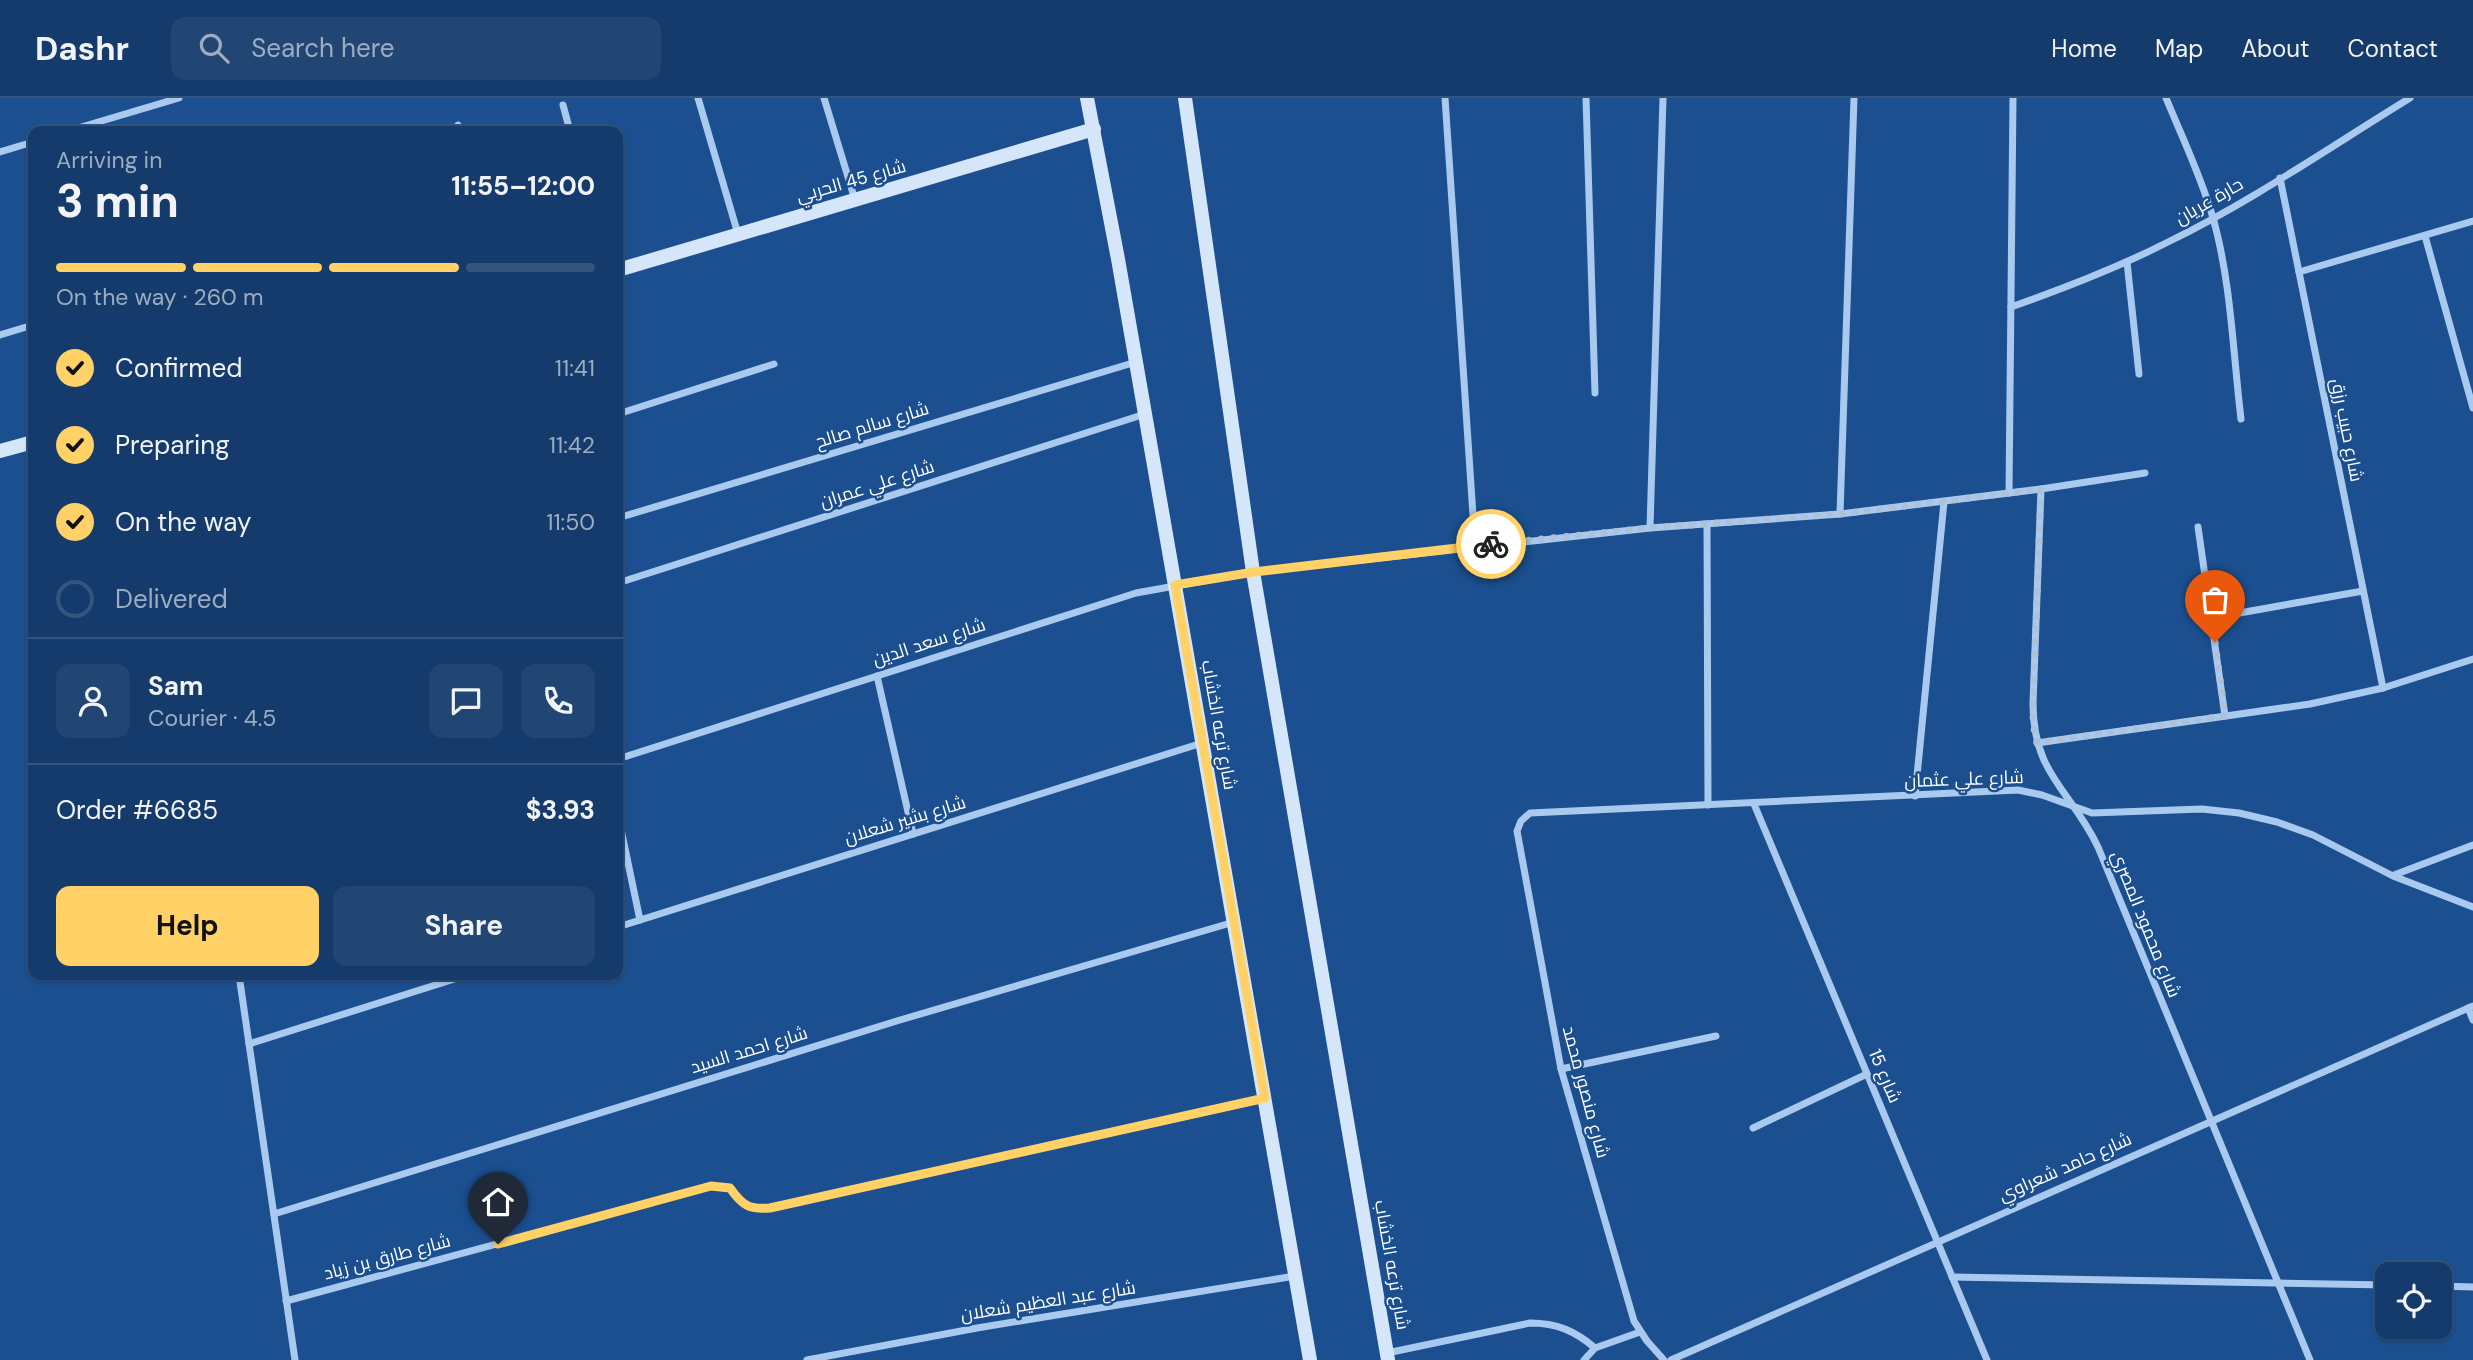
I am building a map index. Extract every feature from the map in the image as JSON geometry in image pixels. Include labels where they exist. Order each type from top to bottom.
[{"type":"street","points":[[85,126],[179,98]]},
{"type":"street","points":[[698,98],[738,234]]},
{"type":"street","points":[[824,98],[855,200]]},
{"type":"street","name":"شارع ترعه الخشاب","points":[[1087,98],[1136,362],[1310,1360]]},
{"type":"street","name":"شارع ترعه الخشاب","points":[[1185,98],[1254,572],[1388,1357]]},
{"type":"street","points":[[1445,98],[1475,545]]},
{"type":"street","points":[[1586,98],[1595,393]]},
{"type":"street","points":[[1650,528],[1663,98]]},
{"type":"street","points":[[1840,514],[1854,98]]},
{"type":"street","points":[[2009,493],[2013,98]]},
{"type":"street","points":[[2166,98],[2213,219],[2220,252],[2241,419]]},
{"type":"street","name":"حارة عريان","points":[[2011,307],[2127,262],[2213,219],[2410,98]]},
{"type":"street","points":[[563,106],[569,126]]},
{"type":"street","name":"شارع 45 الحربي","points":[[623,268],[1094,130]]},
{"type":"street","points":[[0,152],[28,144]]},
{"type":"street","name":"شارع حبيب رزق","points":[[2280,178],[2383,688]]},
{"type":"street","points":[[2299,272],[2473,221]]},
{"type":"street","points":[[2425,236],[2473,408]]},
{"type":"street","points":[[2127,262],[2139,374]]},
{"type":"street","points":[[0,335],[28,327]]},
{"type":"street","name":"شارع سالم صالح","points":[[623,516],[1136,362]]},
{"type":"street","points":[[623,412],[774,364]]},
{"type":"street","name":"شارع علي عمران","points":[[623,581],[1145,414]]},
{"type":"street","points":[[0,452],[28,444]]},
{"type":"street","name":"شارع سعد الدين","points":[[623,757],[1136,593],[1175,585],[1254,572],[1475,545],[1650,528],[1840,514],[1944,502],[2144,473]]},
{"type":"street","name":"شارع محمود المصري","points":[[2041,489],[2033,703],[2037,743],[2047,769],[2077,809],[2098,847],[2310,1360]]},
{"type":"street","points":[[1915,796],[1944,502]]},
{"type":"street","points":[[1707,524],[1708,805]]},
{"type":"street","points":[[2198,527],[2225,716]]},
{"type":"street","points":[[2211,618],[2363,591]]},
{"type":"street","points":[[2037,743],[2310,704],[2383,688],[2473,659]]},
{"type":"street","points":[[877,676],[913,834]]},
{"type":"street","name":"شارع بشير شعلان","points":[[623,925],[1202,743]]},
{"type":"street","name":"شارع علي عثمان","points":[[1521,821],[1530,813],[1541,811],[1755,804],[2018,790],[2042,795],[2077,809],[2105,814],[2202,809],[2239,813],[2277,822],[2313,835],[2393,876],[2473,907]]},
{"type":"street","name":"شارع 15","points":[[1755,804],[1987,1360]]},
{"type":"street","name":"شارع منصور محمد","points":[[1521,821],[1517,831],[1561,1069],[1629,1306],[1640,1332],[1664,1360]]},
{"type":"street","points":[[623,839],[640,920]]},
{"type":"street","points":[[2393,876],[2473,845]]},
{"type":"street","name":"شارع احمد السيد","points":[[274,1214],[900,1020],[1234,922]]},
{"type":"street","points":[[240,980],[295,1360]]},
{"type":"street","points":[[249,1044],[451,980]]},
{"type":"street","points":[[2470,1007],[2473,1020]]},
{"type":"street","name":"شارع حامد شعراوي","points":[[1671,1360],[2470,1007]]},
{"type":"street","points":[[1561,1069],[1716,1036]]},
{"type":"street","points":[[1753,1128],[1867,1074]]},
{"type":"street","name":"شارع طارق بن زياد","points":[[286,1301],[711,1186],[730,1188],[738,1200],[749,1208],[770,1208],[1265,1098]]},
{"type":"street","name":"شارع عبد العظيم شعلان","points":[[807,1360],[977,1328],[1295,1276]]},
{"type":"street","points":[[1952,1278],[2375,1285]]},
{"type":"street","points":[[2452,1286],[2473,1287]]},
{"type":"street","points":[[1388,1357],[1530,1323],[1549,1323],[1567,1328],[1595,1348]]},
{"type":"street","points":[[1584,1360],[1595,1348],[1640,1332]]},
{"type":"way so far","points":[[1491,544],[1650,528],[1840,514],[2041,489],[2033,703],[2037,743],[2225,716],[2215,642]]},
{"type":"route","points":[[498,1244],[711,1186],[730,1188],[738,1200],[749,1208],[770,1208],[1265,1098],[1175,585],[1254,572],[1491,544]]}]
